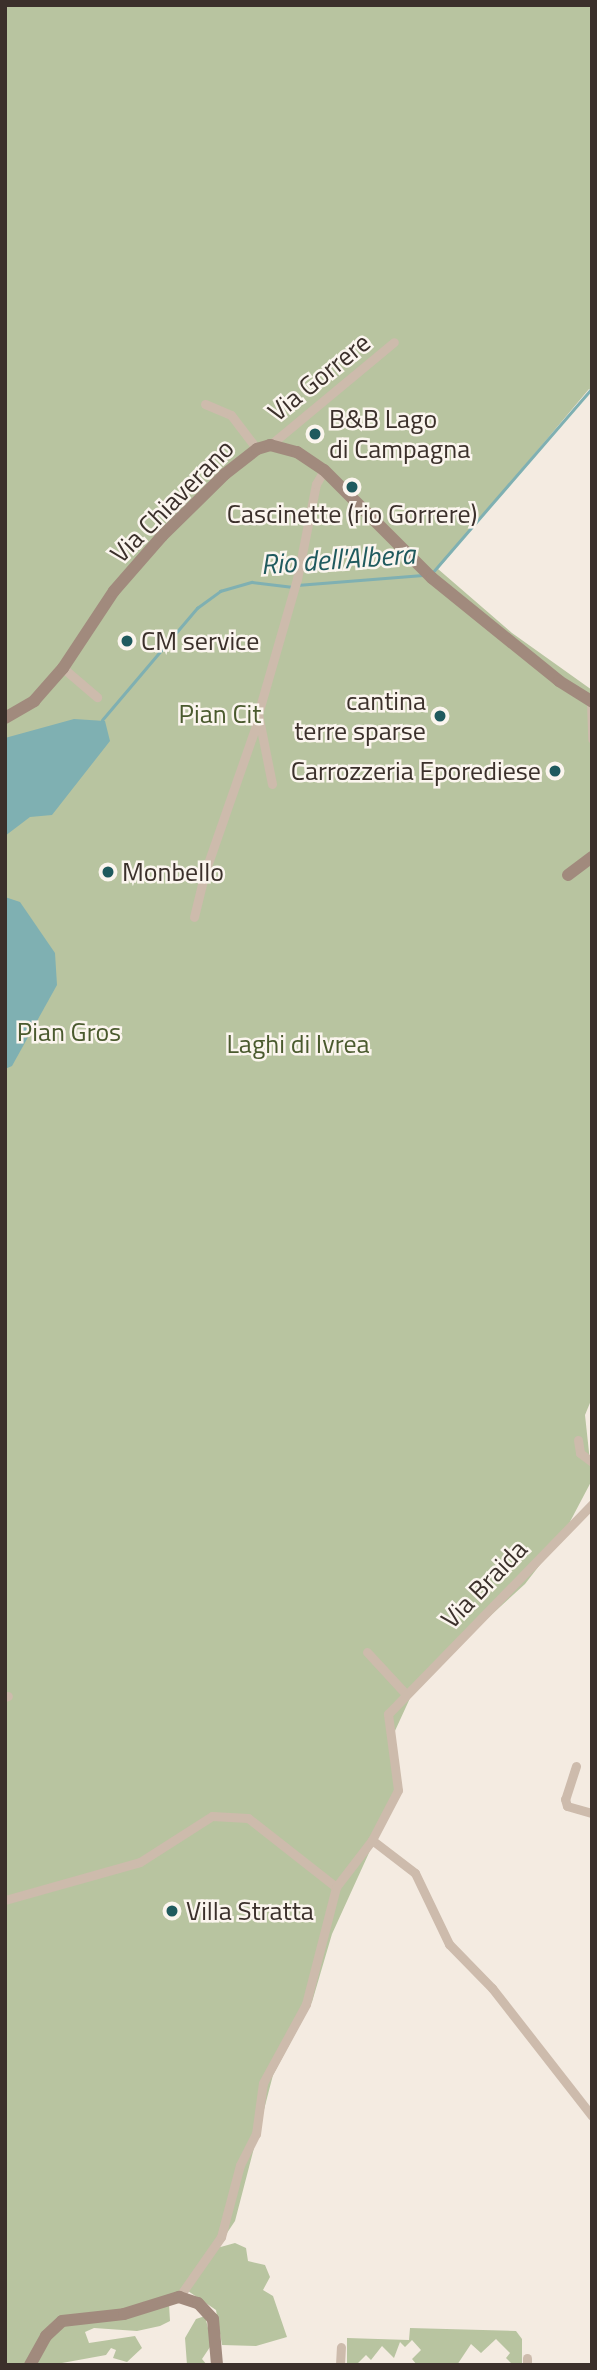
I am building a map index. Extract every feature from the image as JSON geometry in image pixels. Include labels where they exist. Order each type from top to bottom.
[{"type":"street","name":"Via Gorrere","points":[[270,445],[394,342]]},
{"type":"street","points":[[205,404],[231,415],[257,449]]},
{"type":"street","name":"Via Chiaverano","points":[[5,718],[34,701],[63,668],[135,566],[225,474],[257,449],[270,445],[297,452],[324,470],[428,574],[591,702]]},
{"type":"street","points":[[194,917],[205,872],[258,714],[297,579],[316,484],[324,470]]},
{"type":"street","points":[[63,668],[97,697]]},
{"type":"street","points":[[591,702],[592,739]]},
{"type":"street","points":[[258,714],[272,784]]},
{"type":"street","points":[[568,875],[592,857]]},
{"type":"street","points":[[578,1440],[580,1453],[592,1462]]},
{"type":"street","name":"Via Braida","points":[[336,1887],[372,1840],[398,1790],[388,1714],[405,1693],[592,1504]]},
{"type":"street","points":[[367,1652],[405,1693]]},
{"type":"street","points":[[576,1766],[567,1786],[567,1806],[592,1813]]},
{"type":"street","points":[[5,1900],[140,1862],[217,1815],[248,1818],[263,1827],[336,1887],[306,2004],[263,2082],[256,2134],[240,2165],[221,2237],[179,2297]]},
{"type":"street","points":[[372,1840],[415,1873],[449,1944],[492,1989],[592,2116]]},
{"type":"street","points":[[30,2365],[46,2336],[62,2321],[124,2314],[179,2297],[198,2303],[213,2319],[216,2365]]},
{"type":"street","points":[[340,2365],[341,2347]]},
{"type":"green space","name":"Laghi di Ivrea","points":[[5,5],[592,5],[592,391],[589,389],[438,569],[512,633],[592,690],[592,1398],[585,1415],[592,1480],[563,1535],[525,1584],[417,1683],[394,1733],[399,1787],[332,1934],[312,2002],[273,2075],[235,2221],[217,2248],[235,2243],[246,2248],[248,2261],[265,2265],[270,2277],[263,2290],[273,2296],[287,2337],[256,2346],[222,2345],[216,2310],[188,2291],[169,2304],[170,2321],[160,2326],[137,2331],[94,2328],[85,2332],[89,2343],[135,2336],[142,2348],[127,2362],[113,2358],[116,2350],[111,2348],[106,2355],[51,2365],[5,2365]]},
{"type":"green space","points":[[205,2316],[212,2344],[202,2359],[207,2365],[187,2365],[185,2338],[196,2319]]},
{"type":"green space","points":[[410,2328],[516,2331],[522,2339],[522,2365],[513,2365],[506,2358],[510,2353],[496,2339],[481,2353],[471,2344],[457,2365],[417,2365],[412,2359],[421,2350],[412,2340],[405,2347],[400,2342],[394,2358],[382,2346],[371,2360],[366,2355],[356,2365],[347,2365],[347,2338],[409,2340]]},
{"type":"water","points":[[74,719],[105,721],[110,741],[52,815],[30,817],[5,836],[5,738]]},
{"type":"water","points":[[5,897],[20,902],[55,953],[57,985],[12,1066],[5,1069]]},
{"type":"waterway","name":"Rio dell'Albera","points":[[432,573],[592,388]]},
{"type":"waterway","name":"Rio dell'Albera","points":[[297,585],[423,575]]},
{"type":"waterway","name":"Rio dell'Albera","points":[[102,720],[197,608],[220,591],[252,582],[291,587]]},
{"type":"place","name":"B&B Lago di Campagna","points":[[315,434]]},
{"type":"place","name":"Cascinette (rio Gorrere)","points":[[352,487]]},
{"type":"place","name":"CM service","points":[[127,641]]},
{"type":"place","name":"cantina terre sparse","points":[[440,716]]},
{"type":"place","name":"Carrozzeria Eporediese","points":[[555,771]]},
{"type":"place","name":"Monbello","points":[[108,872]]},
{"type":"place","name":"Villa Stratta","points":[[172,1911]]},
{"type":"park label","name":"Pian Cit","points":[[220,714]]},
{"type":"park label","name":"Pian Gros","points":[[69,1032]]}]
